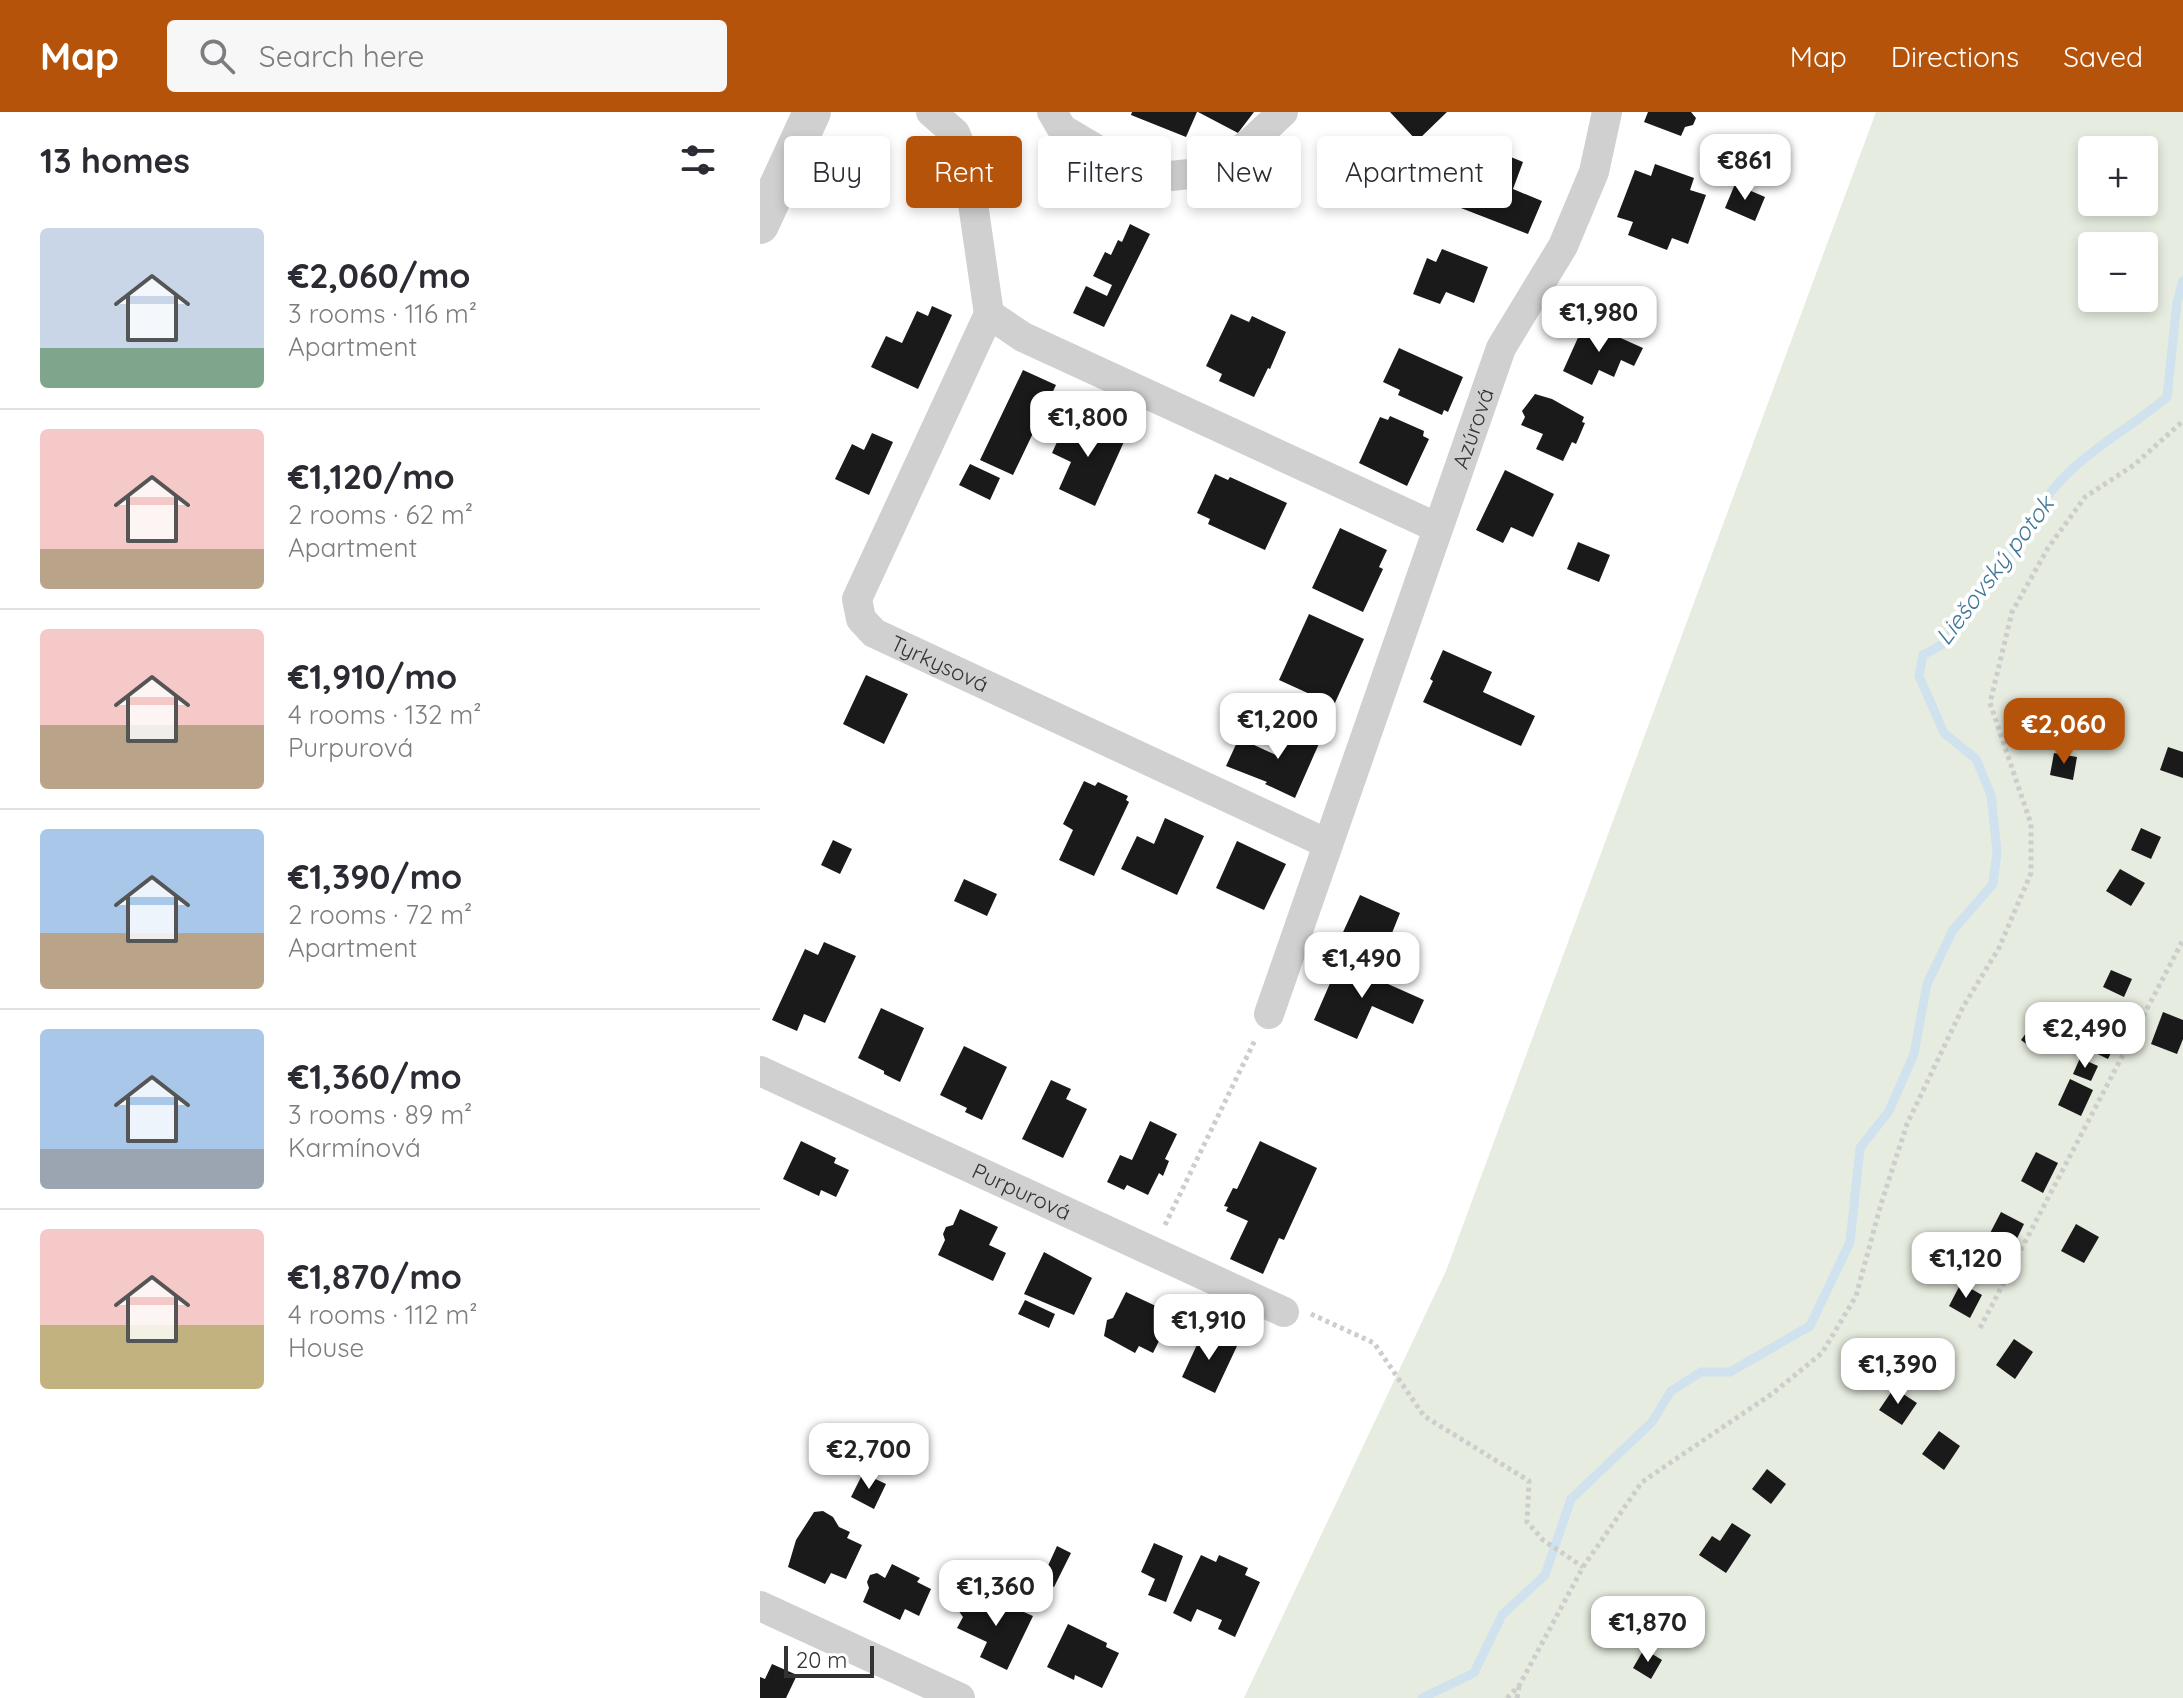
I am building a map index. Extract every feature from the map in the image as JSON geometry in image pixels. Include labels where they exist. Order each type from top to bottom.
[{"type":"street","points":[[760,225],[812,112]]},
{"type":"street","points":[[931,112],[955,133],[967,162],[989,314],[1023,337],[1438,528],[1269,1014]]},
{"type":"street","points":[[1052,112],[1062,129],[1111,158],[1171,176],[1217,167],[1252,141],[1283,112]]},
{"type":"street","name":"Azúrová","points":[[1438,528],[1501,348],[1563,246],[1594,172],[1607,112]]},
{"type":"street","name":"Tyrkysová","points":[[989,314],[857,599],[861,619],[874,633],[1328,844]]},
{"type":"street","name":"Purpurová","points":[[760,1071],[1284,1312]]},
{"type":"street","points":[[760,1606],[960,1698]]},
{"type":"path","points":[[1507,1698],[1519,1686],[1583,1567],[1642,1482],[1773,1393],[1822,1353],[1856,1296],[1907,1124],[1963,1007],[1999,948],[2031,873],[2031,824],[1990,703],[2012,612],[2048,548],[2085,497],[2134,465],[2183,421]]},
{"type":"path","points":[[1980,1328],[2183,940]]},
{"type":"path","points":[[1152,1251],[1239,1072]]},
{"type":"path","points":[[1284,1312],[1303,1310],[1374,1343],[1424,1416],[1529,1481],[1527,1522],[1543,1540],[1583,1567]]},
{"type":"path","points":[[1517,1698],[1519,1686]]},
{"type":"shaded area","points":[[1876,112],[2183,112],[2183,1698],[1244,1698],[1446,1271]]},
{"type":"building","points":[[1132,112],[1197,112],[1186,137],[1131,115]]},
{"type":"building","points":[[1198,112],[1254,112],[1238,133]]},
{"type":"building","points":[[1390,112],[1447,112],[1422,136],[1412,136]]},
{"type":"building","points":[[1648,112],[1691,112],[1696,118],[1693,125],[1685,127],[1681,136],[1644,122]]},
{"type":"building","points":[[1512,157],[1523,162],[1513,189],[1542,201],[1528,234],[1461,208],[1512,208]]},
{"type":"building","points":[[1655,164],[1694,178],[1690,190],[1706,195],[1688,244],[1672,238],[1667,250],[1628,235],[1633,222],[1617,217],[1635,170],[1651,176]]},
{"type":"building","points":[[1735,184],[1765,197],[1755,221],[1725,208]]},
{"type":"building","points":[[1130,224],[1150,234],[1104,327],[1073,313],[1086,286],[1107,296],[1112,285],[1093,276],[1105,252],[1111,255],[1118,240],[1122,242]]},
{"type":"building","points":[[1442,249],[1488,267],[1474,303],[1446,292],[1440,304],[1413,294],[1427,258],[1436,262]]},
{"type":"building","points":[[932,306],[952,315],[918,389],[871,367],[886,336],[902,343],[917,311],[928,316]]},
{"type":"building","points":[[1231,314],[1249,322],[1252,316],[1286,332],[1254,397],[1219,381],[1222,374],[1206,366]]},
{"type":"building","points":[[1585,322],[1643,348],[1634,366],[1621,360],[1614,377],[1599,370],[1592,385],[1563,371]]},
{"type":"building","points":[[1399,348],[1463,377],[1448,412],[1444,410],[1442,415],[1398,395],[1400,390],[1383,382]]},
{"type":"building","points":[[1023,370],[1056,385],[1013,475],[980,460]]},
{"type":"building","points":[[1535,394],[1552,399],[1584,417],[1582,422],[1585,423],[1576,444],[1572,442],[1563,461],[1536,449],[1543,434],[1521,425],[1525,417],[1522,411]]},
{"type":"building","points":[[1390,416],[1424,431],[1423,436],[1429,439],[1407,486],[1359,463],[1380,417],[1388,420]]},
{"type":"building","points":[[1068,418],[1106,435],[1110,427],[1127,435],[1095,506],[1059,489],[1071,462],[1052,453]]},
{"type":"building","points":[[872,433],[893,442],[869,495],[835,479],[852,444],[864,450]]},
{"type":"building","points":[[970,464],[1000,478],[990,500],[959,485]]},
{"type":"building","points":[[1505,470],[1554,494],[1533,537],[1511,527],[1503,543],[1476,530]]},
{"type":"building","points":[[1215,474],[1228,480],[1230,477],[1287,503],[1265,550],[1208,524],[1210,519],[1197,513]]},
{"type":"building","points":[[1340,528],[1387,550],[1379,567],[1383,569],[1363,612],[1312,588]]},
{"type":"building","points":[[1578,542],[1610,555],[1599,582],[1567,569]]},
{"type":"building","points":[[1309,614],[1364,639],[1334,705],[1279,680]]},
{"type":"building","points":[[1443,650],[1492,672],[1483,692],[1535,716],[1521,746],[1423,702]]},
{"type":"building","points":[[866,675],[908,694],[884,744],[843,724]]},
{"type":"building","points":[[1292,726],[1321,739],[1295,798],[1265,784],[1267,782],[1226,766],[1239,738],[1278,756]]},
{"type":"building","points":[[2168,747],[2183,752],[2183,778],[2160,770]]},
{"type":"building","points":[[2054,753],[2077,757],[2073,780],[2050,775]]},
{"type":"building","points":[[1084,781],[1095,786],[1098,782],[1128,796],[1126,800],[1129,802],[1094,876],[1059,860],[1073,830],[1063,824]]},
{"type":"building","points":[[1165,818],[1204,836],[1177,895],[1121,869],[1137,836],[1154,844]]},
{"type":"building","points":[[2141,828],[2161,837],[2151,859],[2131,850]]},
{"type":"building","points":[[833,840],[852,849],[840,874],[821,865]]},
{"type":"building","points":[[1237,841],[1286,864],[1264,910],[1216,888]]},
{"type":"building","points":[[2120,869],[2145,883],[2131,906],[2106,891]]},
{"type":"building","points":[[964,879],[997,894],[987,916],[954,901]]},
{"type":"building","points":[[1360,895],[1400,913],[1392,933],[1404,938],[1393,965],[1339,941]]},
{"type":"building","points":[[824,942],[856,956],[825,1023],[804,1014],[797,1031],[772,1020],[805,949],[818,955]]},
{"type":"building","points":[[1334,960],[1424,1000],[1413,1024],[1372,1006],[1357,1039],[1314,1020],[1331,981],[1326,979]]},
{"type":"building","points":[[2111,970],[2132,979],[2124,997],[2103,987]]},
{"type":"building","points":[[881,1008],[924,1028],[900,1082],[858,1058]]},
{"type":"building","points":[[2163,1012],[2183,1020],[2183,1039],[2177,1054],[2151,1044]]},
{"type":"building","points":[[2101,1023],[2121,1032],[2108,1059],[2089,1050]]},
{"type":"building","points":[[2032,1025],[2042,1033],[2032,1048],[2021,1040]]},
{"type":"building","points":[[964,1046],[1007,1067],[982,1120],[965,1112],[967,1108],[940,1095]]},
{"type":"building","points":[[2080,1058],[2098,1066],[2091,1081],[2073,1074]]},
{"type":"building","points":[[2070,1079],[2093,1090],[2081,1116],[2058,1105]]},
{"type":"building","points":[[1051,1080],[1071,1089],[1066,1099],[1087,1109],[1063,1158],[1022,1139]]},
{"type":"building","points":[[1150,1121],[1177,1134],[1165,1159],[1169,1161],[1163,1176],[1159,1173],[1148,1195],[1127,1185],[1124,1190],[1107,1182],[1120,1155],[1132,1160]]},
{"type":"building","points":[[801,1141],[836,1158],[834,1163],[849,1170],[836,1197],[821,1190],[819,1196],[783,1179]]},
{"type":"building","points":[[1260,1141],[1317,1168],[1284,1240],[1279,1238],[1263,1274],[1230,1259],[1248,1221],[1226,1211],[1228,1207],[1224,1206],[1233,1188],[1237,1189]]},
{"type":"building","points":[[2036,1152],[2058,1163],[2043,1193],[2021,1181]]},
{"type":"building","points":[[960,1209],[998,1227],[989,1245],[1006,1253],[993,1281],[938,1255],[945,1240],[943,1234],[946,1227],[953,1225]]},
{"type":"building","points":[[2001,1212],[2024,1224],[2011,1251],[1987,1239]]},
{"type":"building","points":[[2076,1224],[2099,1237],[2084,1263],[2061,1251]]},
{"type":"building","points":[[1044,1252],[1092,1278],[1074,1315],[1024,1294]]},
{"type":"building","points":[[1961,1283],[1982,1295],[1970,1318],[1949,1306]]},
{"type":"building","points":[[1126,1292],[1158,1307],[1155,1314],[1169,1321],[1153,1353],[1139,1346],[1135,1353],[1104,1336],[1107,1320],[1113,1318]]},
{"type":"building","points":[[1025,1300],[1055,1314],[1049,1328],[1018,1314]]},
{"type":"building","points":[[1202,1334],[1237,1346],[1215,1393],[1182,1377]]},
{"type":"building","points":[[2014,1339],[2033,1352],[2015,1379],[1996,1365]]},
{"type":"building","points":[[1894,1388],[1917,1403],[1902,1425],[1879,1410]]},
{"type":"building","points":[[1939,1431],[1960,1446],[1944,1470],[1922,1454]]},
{"type":"building","points":[[1767,1469],[1786,1484],[1771,1504],[1752,1489]]},
{"type":"building","points":[[863,1473],[886,1484],[874,1509],[851,1497]]},
{"type":"building","points":[[823,1511],[833,1517],[839,1527],[850,1532],[847,1538],[862,1545],[846,1579],[831,1573],[825,1584],[788,1567],[796,1540],[814,1512]]},
{"type":"building","points":[[1732,1523],[1751,1535],[1726,1573],[1699,1555],[1712,1536],[1720,1541]]},
{"type":"building","points":[[1154,1543],[1183,1556],[1166,1602],[1148,1595],[1155,1579],[1141,1572]]},
{"type":"building","points":[[1057,1546],[1071,1553],[1054,1587],[1041,1581]]},
{"type":"building","points":[[1201,1555],[1216,1562],[1219,1555],[1248,1568],[1245,1575],[1260,1582],[1235,1637],[1218,1629],[1222,1620],[1197,1609],[1191,1622],[1173,1613]]},
{"type":"building","points":[[892,1564],[920,1578],[917,1582],[931,1589],[919,1616],[905,1609],[900,1620],[863,1602],[870,1575],[877,1573],[885,1578]]},
{"type":"building","points":[[997,1593],[1019,1603],[1017,1609],[1033,1616],[1007,1670],[980,1657],[987,1642],[957,1628],[963,1617],[958,1610],[962,1601],[971,1601],[988,1609]]},
{"type":"building","points":[[1068,1624],[1107,1643],[1106,1647],[1119,1653],[1102,1688],[1075,1675],[1074,1680],[1047,1667]]},
{"type":"building","points":[[1644,1649],[1662,1660],[1651,1679],[1633,1668]]},
{"type":"building","points":[[772,1664],[797,1675],[786,1698],[760,1698],[760,1677],[765,1679]]},
{"type":"waterway","name":"Liešovský potok","points":[[1422,1698],[1474,1673],[1502,1615],[1545,1575],[1571,1499],[1652,1422],[1671,1391],[1701,1372],[1730,1372],[1810,1326],[1850,1242],[1860,1148],[1889,1111],[1914,1054],[1927,984],[1953,930],[1993,884],[1997,852],[1991,795],[1976,759],[1944,733],[1919,676],[1923,655],[1943,644],[2029,529],[2041,506],[2071,470],[2167,397],[2177,302],[2183,281]]}]
